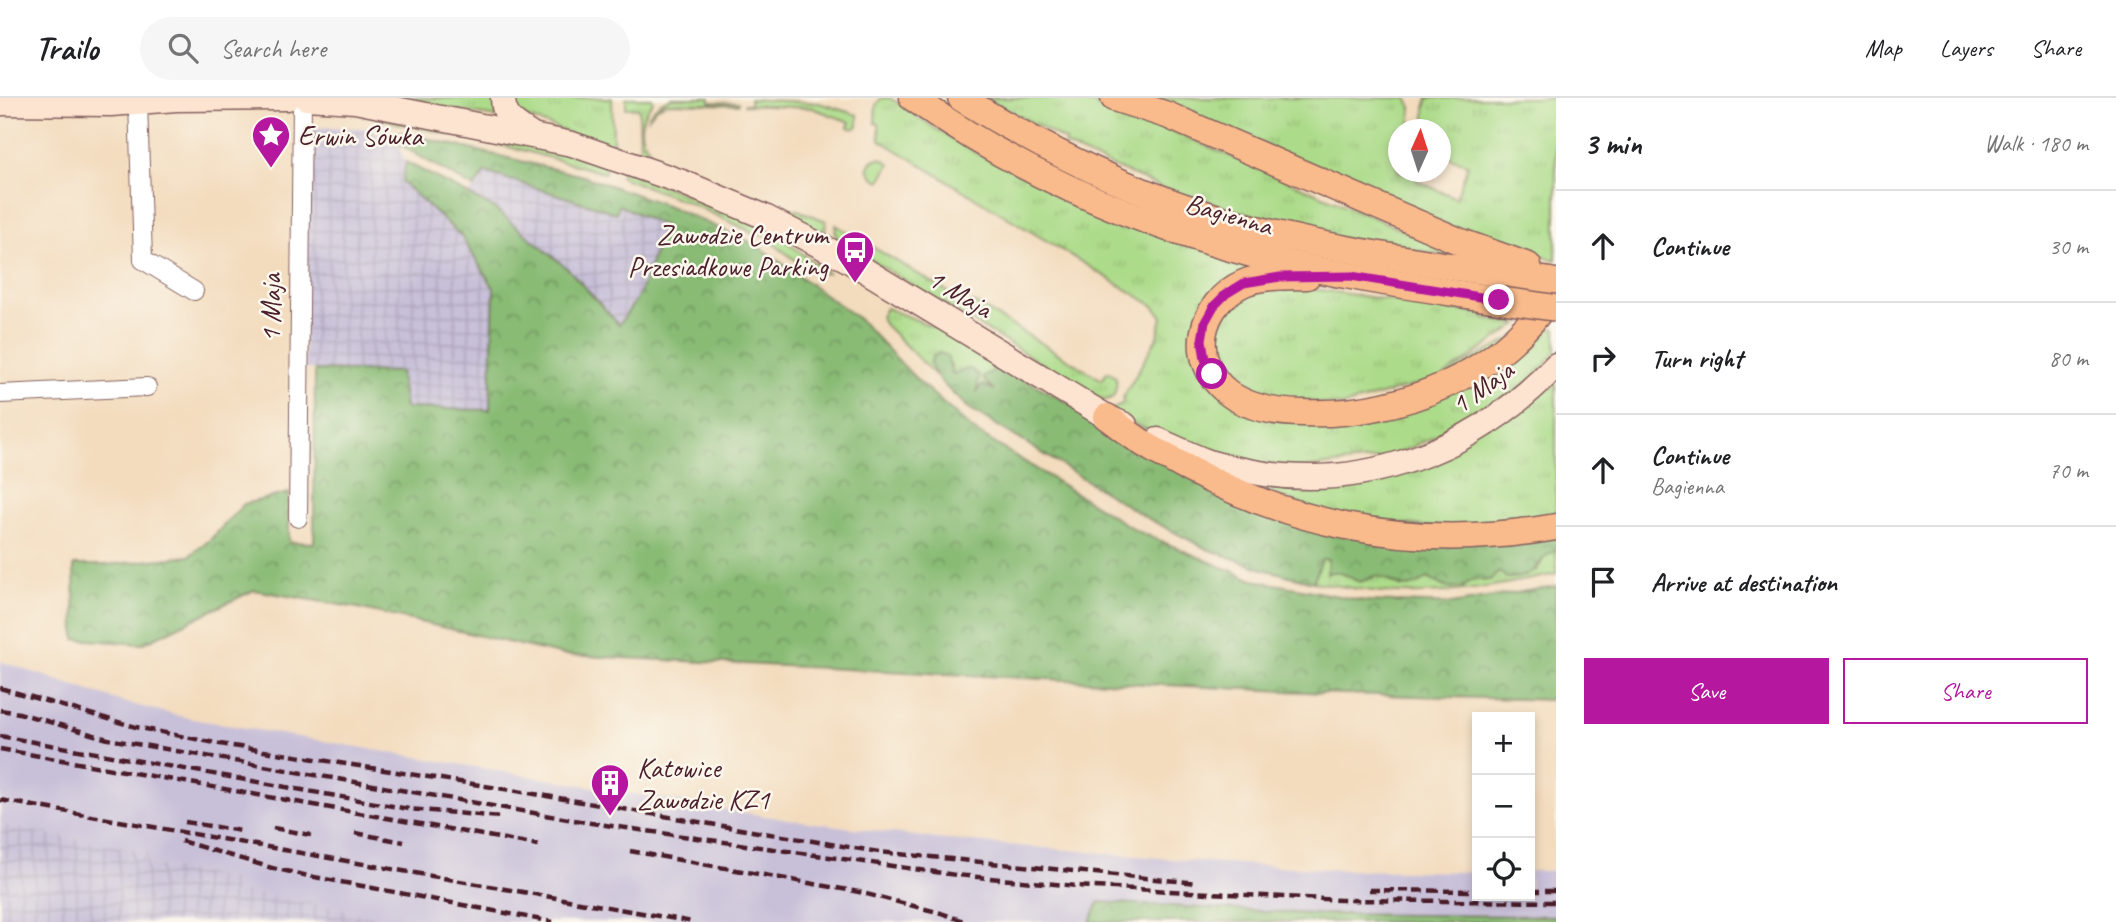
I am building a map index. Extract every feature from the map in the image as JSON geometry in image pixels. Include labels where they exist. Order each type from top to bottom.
[{"type":"main road","points":[[1114,98],[1188,123],[1461,242],[1506,278],[1556,276]]},
{"type":"main road","name":"Bagienna","points":[[969,103],[1092,170],[1144,193],[1206,214],[1273,233],[1338,247],[1556,285]]},
{"type":"main road","name":"Bagienna","points":[[922,104],[988,145],[1063,185],[1132,216],[1208,242],[1351,276],[1506,278],[1556,308]]},
{"type":"main road","points":[[1351,276],[1261,279],[1244,283],[1226,294],[1214,306],[1205,322],[1202,340],[1205,359],[1225,391],[1254,405],[1289,413],[1350,412],[1402,402],[1453,380],[1493,356],[1528,323],[1556,285]]},
{"type":"main road","points":[[1107,417],[1149,447],[1230,489],[1272,506],[1321,521],[1363,530],[1416,536],[1519,534],[1556,527]]},
{"type":"street","points":[[0,103],[111,104],[176,99],[287,98]]},
{"type":"street","name":"1 Maja","points":[[299,517],[304,98],[355,101],[572,144],[638,165],[708,192],[764,216],[848,260],[1107,417],[1208,462],[1273,475],[1316,476],[1349,474],[1399,464],[1460,440],[1516,404],[1556,365]]},
{"type":"street","points":[[503,98],[505,112],[512,122],[533,136]]},
{"type":"street","points":[[138,102],[143,260],[194,291]]},
{"type":"street","points":[[0,394],[147,387]]},
{"type":"shaded area","points":[[308,127],[365,128],[397,143],[406,162],[403,182],[461,236],[494,288],[490,410],[404,408],[400,372],[304,369]]},
{"type":"shaded area","points":[[485,172],[615,213],[618,205],[664,227],[639,295],[619,325],[569,270],[494,208],[469,195]]},
{"type":"shaded area","points":[[0,661],[123,702],[192,719],[765,816],[845,827],[938,839],[1207,862],[1344,870],[1472,872],[1472,901],[1535,901],[1535,871],[1556,871],[1556,916],[1315,914],[1099,902],[1090,922],[375,922],[374,917],[341,908],[234,890],[235,879],[147,863],[148,852],[0,824]]},
{"type":"shaded area","points":[[0,824],[148,852],[147,863],[235,879],[234,890],[341,908],[375,917],[374,922],[0,922]]},
{"type":"green space","points":[[373,98],[495,98],[497,117]]},
{"type":"green space","points":[[512,98],[612,98],[611,149],[517,115]]},
{"type":"green space","points":[[626,98],[652,98],[653,102],[641,126],[643,138],[650,150],[646,160],[626,150],[640,149],[639,108],[626,108]]},
{"type":"green space","points":[[672,98],[710,98],[710,102],[738,105],[667,103],[656,108],[647,120],[657,106]]},
{"type":"green space","points":[[881,98],[890,98],[980,155],[1258,266],[1219,289],[1207,382],[1360,419],[1536,326],[1556,329],[1556,352],[1537,374],[1495,409],[1388,458],[1302,468],[1232,459],[1138,426],[1111,411],[1123,403],[1123,398],[1158,336],[1162,317],[1154,306],[880,140],[879,124],[875,123],[876,105]]},
{"type":"green space","points":[[986,98],[1058,98],[1116,107],[1470,259],[1334,237],[1176,194],[1064,145],[1066,141]]},
{"type":"green space","points":[[1145,98],[1407,98],[1411,105],[1411,119],[1388,119],[1388,182],[1419,182],[1456,198],[1468,165],[1451,158],[1451,119],[1425,119],[1428,98],[1556,98],[1556,260],[1524,252],[1522,256]]},
{"type":"green space","points":[[750,99],[819,103],[858,115],[858,126],[854,129],[848,127],[850,122],[812,108],[744,105],[750,104]]},
{"type":"green space","points":[[366,114],[517,140],[607,164],[604,173],[522,150]]},
{"type":"green space","points":[[399,132],[583,176],[666,205],[755,244],[860,320],[917,380],[973,430],[1137,531],[1253,580],[1365,601],[1452,604],[1556,586],[1556,700],[1345,694],[564,655],[358,608],[254,590],[142,644],[75,639],[74,565],[107,565],[189,556],[210,540],[244,504],[289,493],[289,542],[314,543],[315,370],[400,372],[405,408],[490,410],[494,288],[461,236],[402,182],[406,162],[494,208],[569,270],[619,325],[639,295],[664,226],[619,205],[616,213],[485,172],[474,188],[397,143]]},
{"type":"green space","points":[[878,158],[890,164],[880,181],[873,177],[868,169],[872,161]]},
{"type":"green space","points":[[621,169],[770,229],[767,236],[758,235],[690,203],[621,177]]},
{"type":"green space","points":[[795,209],[826,221],[824,238],[784,219],[789,211]]},
{"type":"green space","points":[[836,225],[970,305],[973,302],[1102,380],[1107,372],[1111,373],[1116,378],[1113,397],[1100,399],[840,241],[835,234]]},
{"type":"green space","points":[[777,234],[827,273],[814,274],[775,245]]},
{"type":"green space","points":[[1286,285],[1485,314],[1484,318],[1518,324],[1441,378],[1342,406],[1248,395],[1216,367],[1209,343],[1236,296]]},
{"type":"green space","points":[[886,308],[942,330],[1002,367],[991,373],[994,390],[983,385],[976,392],[979,376],[971,369],[955,374],[952,373],[951,365],[932,370],[947,387],[884,324],[881,317]]},
{"type":"green space","points":[[940,353],[947,356],[952,373],[971,369],[979,376],[977,391],[983,385],[994,390],[983,376],[1002,367],[1286,519],[1556,536],[1556,551],[1526,575],[1507,578],[1499,572],[1490,580],[1472,580],[1462,588],[1445,587],[1428,578],[1407,587],[1377,576],[1360,582],[1336,572],[1327,574],[1328,559],[1322,559],[1313,582],[1263,569],[1207,549],[1147,518],[966,406],[942,383],[930,363],[933,356]]},
{"type":"green space","points":[[1556,377],[1556,518],[1450,529],[1329,515],[1225,475],[1363,480]]},
{"type":"green space","points":[[1556,551],[1556,574],[1470,589],[1405,593],[1313,582],[1322,559],[1328,559],[1331,571],[1358,580],[1377,575],[1402,587],[1428,578],[1445,587],[1462,588],[1472,580],[1485,581],[1499,572],[1536,571],[1547,554]]},
{"type":"green space","points":[[1099,902],[1315,914],[1556,916],[1556,922],[1090,922]]},
{"type":"railway","points":[[0,688],[136,727],[220,744],[879,852],[1197,883]]},
{"type":"railway","points":[[0,710],[108,739],[591,823],[956,875],[1077,886],[1341,900],[1556,902]]},
{"type":"railway","points":[[0,736],[409,809],[501,817]]},
{"type":"railway","points":[[0,749],[538,845]]},
{"type":"railway","points":[[0,800],[693,922]]},
{"type":"railway","points":[[185,822],[241,831]]},
{"type":"railway","points":[[273,828],[311,835]]},
{"type":"railway","points":[[355,833],[404,842]]},
{"type":"railway","points":[[181,841],[304,875],[553,922]]},
{"type":"railway","points":[[630,851],[859,892],[966,922]]},
{"type":"railway","points":[[1369,890],[1472,891]]},
{"type":"railway","points":[[1535,891],[1556,891]]},
{"type":"place","name":"Erwin Sówka","points":[[271,169]]},
{"type":"place","name":"Zawodzie Centrum Przesiadkowe Parking","points":[[855,284]]},
{"type":"place","name":"Katowice Zawodzie KZ1","points":[[610,817]]},
{"type":"route","points":[[1212,374],[1205,359],[1202,340],[1205,322],[1214,306],[1226,294],[1244,283],[1280,277],[1351,276],[1499,300]]}]
